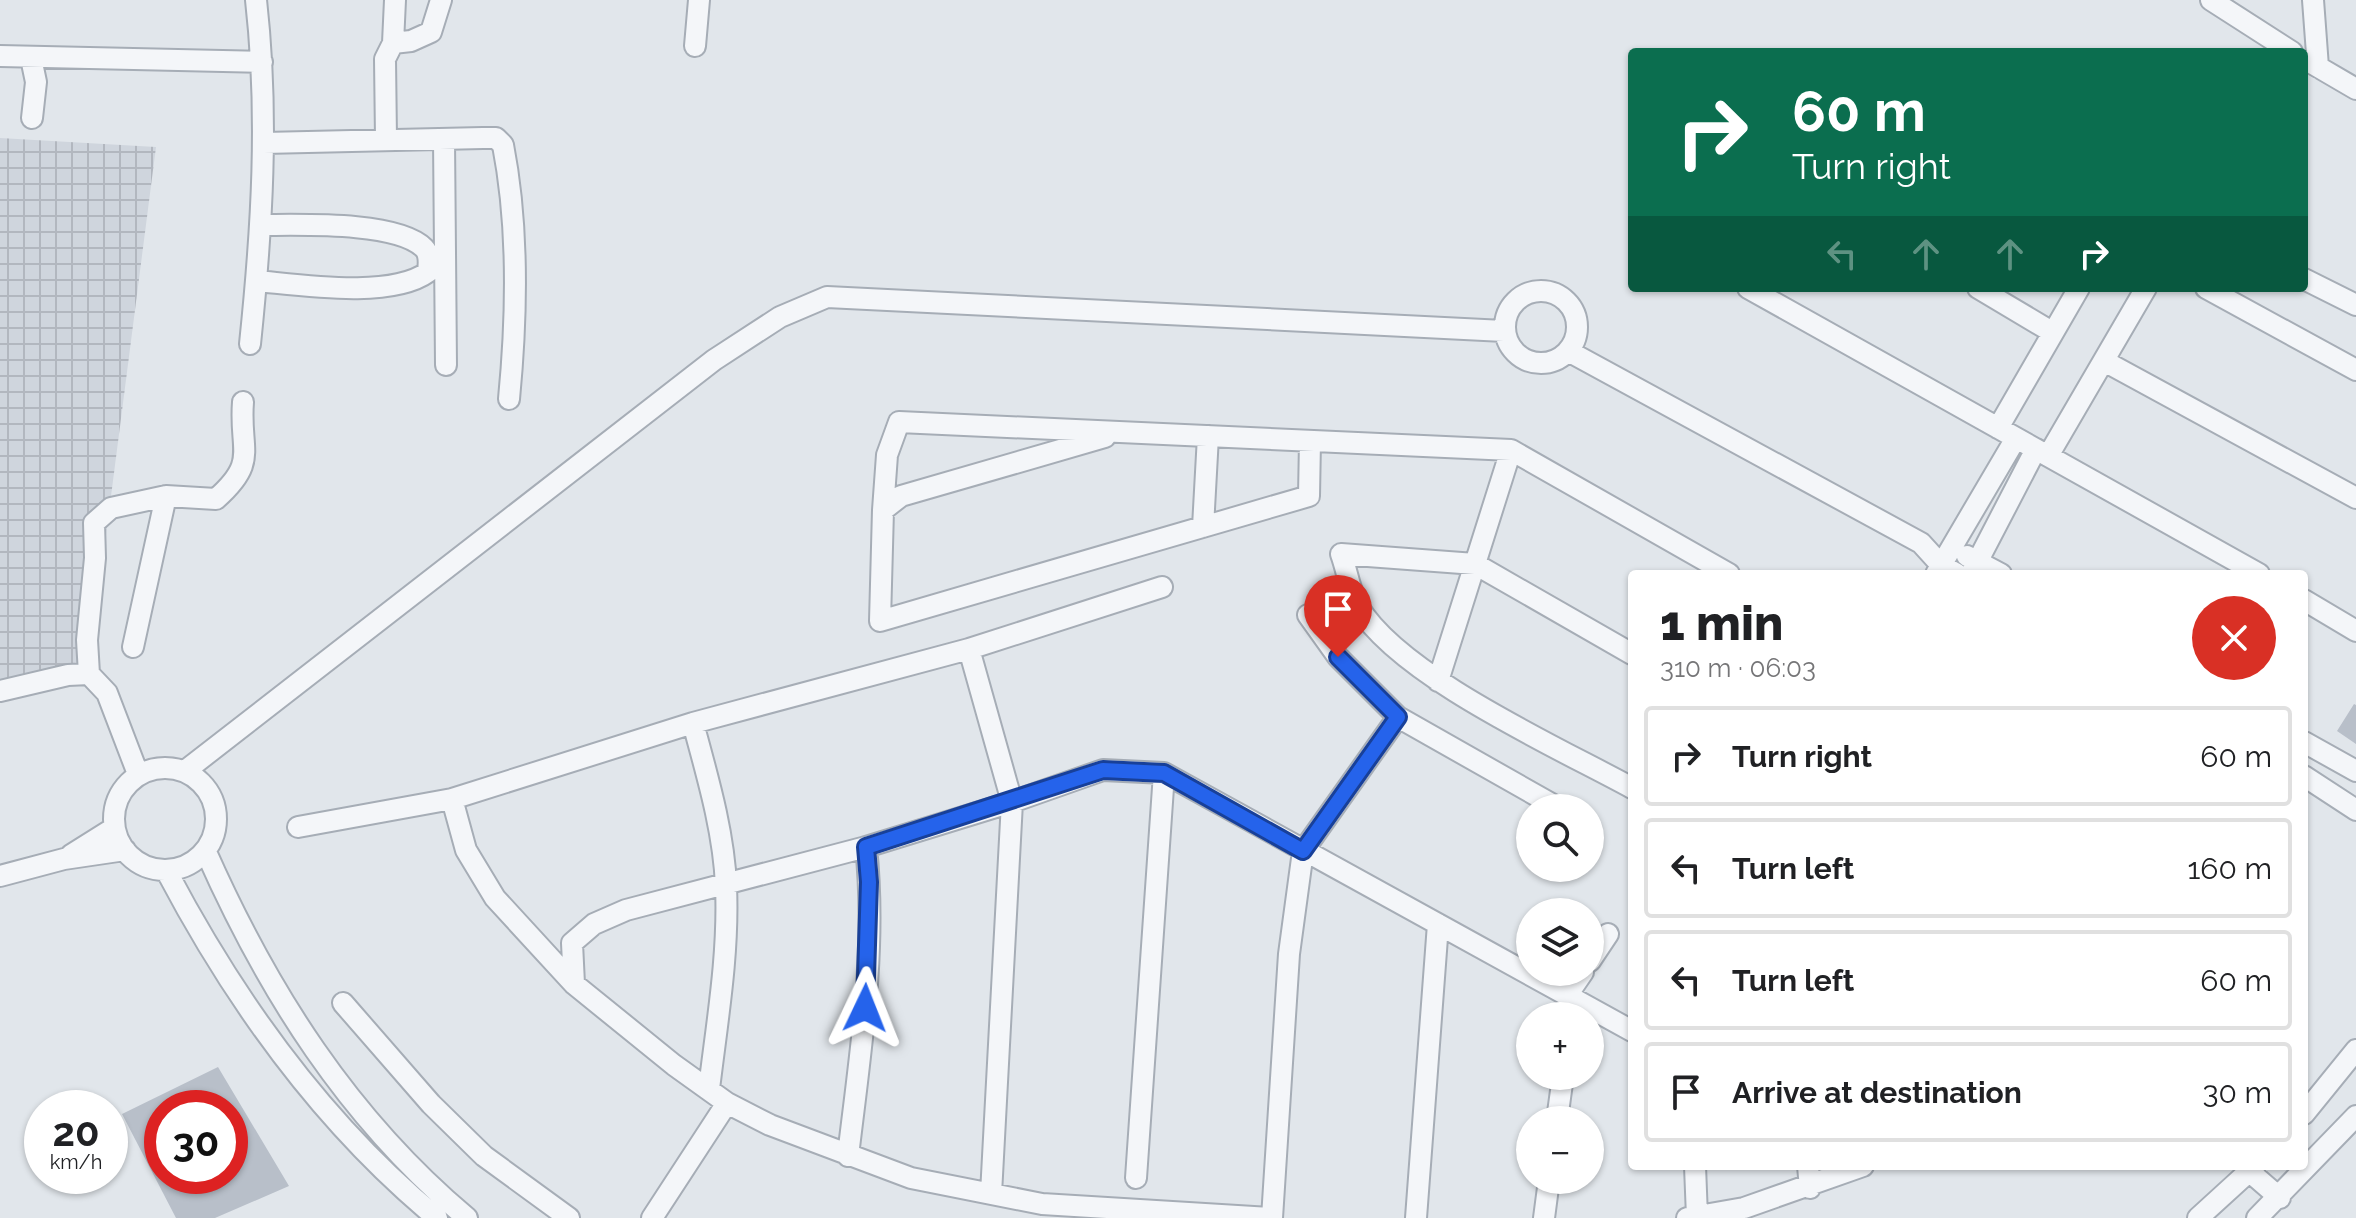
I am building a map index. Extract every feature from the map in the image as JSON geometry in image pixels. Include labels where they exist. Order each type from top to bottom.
[{"type":"street","points":[[250,344],[262,225],[264,143],[262,62],[256,0]]},
{"type":"street","points":[[386,139],[385,59],[393,43],[395,0]]},
{"type":"street","points":[[393,43],[427,36],[438,16],[441,0]]},
{"type":"street","points":[[695,46],[699,0]]},
{"type":"street","points":[[2211,0],[2286,48]]},
{"type":"street","points":[[2313,0],[2311,63],[2356,89]]},
{"type":"street","points":[[0,56],[262,62]]},
{"type":"street","points":[[31,58],[36,82],[32,118]]},
{"type":"street","points":[[264,143],[496,138],[503,145],[513,256],[514,341],[509,399]]},
{"type":"street","points":[[444,139],[446,365]]},
{"type":"street","points":[[257,281],[320,289],[362,287],[419,279],[428,272],[428,253],[423,246],[392,234],[348,225],[262,225]]},
{"type":"street","points":[[2308,281],[2356,305]]},
{"type":"street","points":[[1531,291],[1552,292],[1574,312],[1577,333],[1568,351],[1548,363],[1536,364],[1514,352],[1504,331],[1514,302],[1531,291]]},
{"type":"street","points":[[1755,292],[2252,570]]},
{"type":"street","points":[[1985,292],[2052,332]]},
{"type":"street","points":[[1946,565],[2052,332],[2077,292]]},
{"type":"street","points":[[1568,351],[1921,543],[1946,565],[1974,567],[2042,452],[2104,361],[2144,292]]},
{"type":"street","points":[[2213,292],[2356,370]]},
{"type":"street","points":[[185,771],[714,360],[804,303],[827,297],[1504,331]]},
{"type":"street","points":[[2104,361],[2356,498]]},
{"type":"street","points":[[138,774],[107,693],[89,674],[87,640],[95,558],[94,523],[99,514],[111,508],[166,496],[216,499],[236,481],[246,457],[241,425],[243,402]]},
{"type":"street","points":[[1310,441],[1309,496],[880,621],[887,455],[899,422],[1511,450],[1722,570]]},
{"type":"street","points":[[883,510],[901,496],[1121,432]]},
{"type":"street","points":[[1203,527],[1208,436]]},
{"type":"street","points":[[1438,681],[1511,450]]},
{"type":"street","points":[[133,647],[166,496]]},
{"type":"street","points":[[1628,652],[1475,564],[1341,554],[1358,606],[1391,644],[1438,681],[1628,786]]},
{"type":"street","points":[[298,827],[452,799],[693,723],[969,649],[1162,587]]},
{"type":"street","points":[[2308,602],[2356,631]]},
{"type":"street","points":[[1308,615],[1338,657],[1398,717],[1534,794]]},
{"type":"street","points":[[969,649],[1012,802],[991,1194]]},
{"type":"street","points":[[0,691],[68,675],[89,674]]},
{"type":"street","points":[[452,799],[466,850],[495,898],[574,984],[727,1103],[770,1125],[911,1178],[1042,1204],[1130,1214],[1271,1218],[1289,954],[1303,851],[1398,717]]},
{"type":"street","points":[[693,723],[709,783],[726,882],[727,934],[709,1089]]},
{"type":"street","points":[[2311,746],[2356,771]]},
{"type":"street","points":[[161,767],[185,771],[204,785],[213,801],[216,819],[206,852],[189,864],[167,872],[135,861],[125,850],[114,828],[118,797],[138,774],[161,767]]},
{"type":"street","points":[[534,940],[580,933],[626,910],[866,847],[1103,770],[1164,773],[1628,1029]]},
{"type":"street","points":[[1136,1178],[1164,773]]},
{"type":"street","points":[[2308,779],[2356,810]]},
{"type":"street","points":[[64,859],[114,828]]},
{"type":"street","points":[[848,1156],[865,1008],[869,882],[866,847]]},
{"type":"street","points":[[0,876],[64,859],[125,850]]},
{"type":"street","points":[[206,852],[240,929],[281,1003],[329,1073],[383,1138],[467,1218]]},
{"type":"street","points":[[167,872],[217,963],[268,1039],[334,1120],[437,1218]]},
{"type":"street","points":[[1416,1218],[1438,924]]},
{"type":"street","points":[[574,984],[572,943],[580,933]]},
{"type":"street","points":[[1604,940],[1608,934]]},
{"type":"street","points":[[1568,994],[1573,986]]},
{"type":"street","points":[[343,1003],[431,1104],[484,1156],[569,1218]]},
{"type":"street","points":[[2308,1109],[2356,1050]]},
{"type":"street","points":[[652,1218],[727,1103]]},
{"type":"street","points":[[2308,1168],[2356,1116]]},
{"type":"street","points":[[1695,1170],[1697,1217]]},
{"type":"street","points":[[1808,1170],[1810,1188]]},
{"type":"street","points":[[1687,1218],[1744,1208],[1810,1188],[1853,1170]]},
{"type":"street","points":[[2198,1218],[2251,1170]]},
{"type":"street","points":[[2253,1170],[2280,1198]]},
{"type":"street","points":[[2257,1218],[2306,1170]]},
{"type":"street","points":[[1544,1218],[1547,1194]]},
{"type":"shaded area","points":[[0,138],[156,147],[90,659],[0,682]]},
{"type":"building","points":[[2356,705],[2356,744],[2337,731]]},
{"type":"building","points":[[218,1067],[232,1090],[171,1090]]},
{"type":"building","points":[[144,1103],[144,1156],[128,1126],[128,1111]]},
{"type":"building","points":[[248,1117],[289,1186],[215,1218],[176,1218],[164,1194],[248,1194]]},
{"type":"route","points":[[865,1008],[869,882],[866,847],[1103,770],[1164,773],[1303,851],[1398,717],[1338,657]]}]
